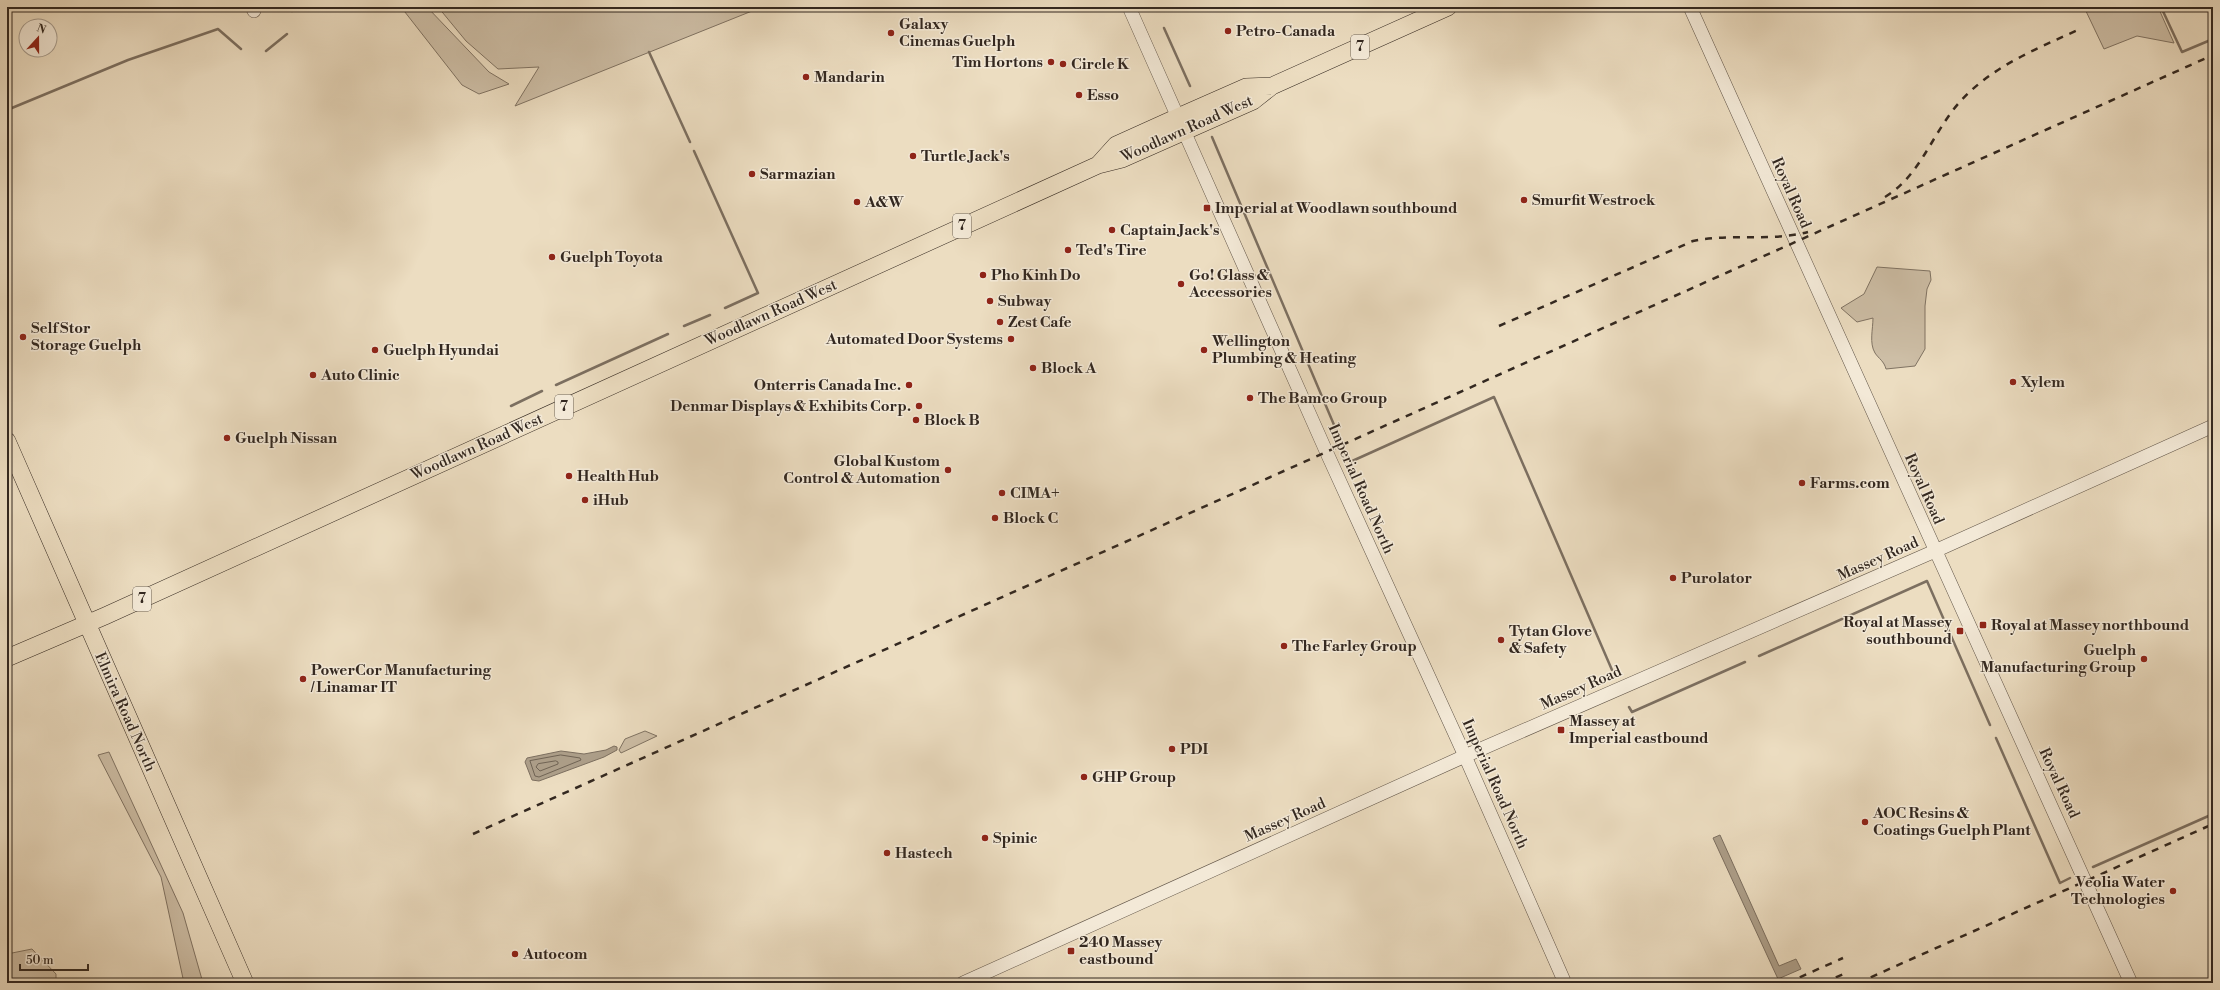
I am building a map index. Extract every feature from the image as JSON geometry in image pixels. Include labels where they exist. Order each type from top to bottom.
[{"type":"main road","name":"Woodlawn Road West","points":[[7,658],[87,624],[1098,165],[1116,145],[1181,124],[1246,87],[1272,86],[1448,7]]},
{"type":"main road","name":"Elmira Road North","points":[[7,441],[245,983]]},
{"type":"street","name":"Imperial Road North","points":[[1129,7],[1326,452],[1465,756],[1565,983]]},
{"type":"street","name":"Royal Road","points":[[1690,7],[2131,983]]},
{"type":"street","name":"Massey Road","points":[[963,983],[1465,756],[1935,551],[2213,426]]},
{"type":"shaded area","points":[[401,7],[427,7],[489,72],[509,84],[479,94],[462,85]]},
{"type":"shaded area","points":[[438,7],[762,7],[515,106],[539,67],[498,69],[466,41]]},
{"type":"shaded area","points":[[2084,7],[2158,7],[2174,43],[2137,36],[2104,49]]},
{"type":"shaded area","points":[[1877,267],[1930,271],[1931,280],[1927,289],[1925,306],[1925,349],[1915,366],[1886,369],[1873,349],[1873,318],[1857,322],[1841,308],[1864,294]]},
{"type":"shaded area","points":[[645,731],[657,736],[621,753],[619,750],[625,739]]},
{"type":"shaded area","points":[[109,752],[183,913],[203,983],[184,983],[161,877],[98,755]]},
{"type":"shaded area","points":[[32,949],[56,974],[56,983],[7,983],[7,954]]},
{"type":"water","points":[[614,746],[617,747],[617,750],[604,757],[539,781],[532,780],[525,762],[527,758],[561,751],[584,754],[606,750]]},
{"type":"water","points":[[1720,835],[1779,966],[1796,959],[1801,969],[1778,979],[1713,838]]},
{"type":"waterway","points":[[2161,7],[2182,52],[2213,39]]},
{"type":"waterway","points":[[1164,28],[1190,86]]},
{"type":"waterway","points":[[7,110],[128,60],[218,29],[241,49]]},
{"type":"waterway","points":[[266,51],[287,34]]},
{"type":"waterway","points":[[649,52],[690,142]]},
{"type":"waterway","points":[[1212,137],[1340,439]]},
{"type":"waterway","points":[[694,151],[758,293],[725,308]]},
{"type":"waterway","points":[[684,326],[710,315]]},
{"type":"waterway","points":[[556,385],[668,334]]},
{"type":"waterway","points":[[511,406],[542,391]]},
{"type":"waterway","points":[[1346,454],[1350,462],[1494,397],[1612,670]]},
{"type":"waterway","points":[[1759,656],[1927,581],[1990,725]]},
{"type":"waterway","points":[[1629,707],[1632,712],[1745,662]]},
{"type":"waterway","points":[[1996,738],[2060,883],[2070,878]]},
{"type":"waterway","points":[[2093,867],[2213,814]]},
{"type":"railway","points":[[1885,197],[1908,178],[1949,116],[1971,91],[2000,69],[2032,51],[2082,28]]},
{"type":"railway","points":[[473,834],[2213,55]]},
{"type":"railway","points":[[1499,326],[1693,241],[1722,238],[1794,235],[1808,232]]},
{"type":"railway","points":[[1858,983],[2213,824]]},
{"type":"railway","points":[[1787,983],[1843,958]]},
{"type":"railway","points":[[1823,983],[1848,972]]},
{"type":"place","name":"Petro-Canada","points":[[1228,31]]},
{"type":"place","name":"Galaxy Cinemas Guelph","points":[[891,33]]},
{"type":"place","name":"Tim Hortons","points":[[1051,62]]},
{"type":"place","name":"Circle K","points":[[1063,64]]},
{"type":"place","name":"Mandarin","points":[[806,77]]},
{"type":"place","name":"Esso","points":[[1079,95]]},
{"type":"place","name":"Turtle Jack's","points":[[913,156]]},
{"type":"place","name":"Sarmazian","points":[[752,174]]},
{"type":"place","name":"Smurfit Westrock","points":[[1524,200]]},
{"type":"place","name":"A&W","points":[[857,202]]},
{"type":"place","name":"Imperial at Woodlawn southbound","points":[[1207,208]]},
{"type":"place","name":"Captain Jack's","points":[[1112,230]]},
{"type":"place","name":"Ted's Tire","points":[[1068,250]]},
{"type":"place","name":"Guelph Toyota","points":[[552,257]]},
{"type":"place","name":"Pho Kinh Do","points":[[983,275]]},
{"type":"place","name":"Go! Glass & Accessories","points":[[1181,284]]},
{"type":"place","name":"Subway","points":[[990,301]]},
{"type":"place","name":"Zest Cafe","points":[[1000,322]]},
{"type":"place","name":"Self Stor Storage Guelph","points":[[23,337]]},
{"type":"place","name":"Automated Door Systems","points":[[1011,339]]},
{"type":"place","name":"Guelph Hyundai","points":[[375,350]]},
{"type":"place","name":"Wellington Plumbing & Heating","points":[[1204,350]]},
{"type":"place","name":"Block A","points":[[1033,368]]},
{"type":"place","name":"Auto Clinic","points":[[313,375]]},
{"type":"place","name":"Xylem","points":[[2013,382]]},
{"type":"place","name":"Onterris Canada Inc.","points":[[909,385]]},
{"type":"place","name":"The Bamco Group","points":[[1250,398]]},
{"type":"place","name":"Denmar Displays & Exhibits Corp.","points":[[919,406]]},
{"type":"place","name":"Block B","points":[[916,420]]},
{"type":"place","name":"Guelph Nissan","points":[[227,438]]},
{"type":"place","name":"Global Kustom Control & Automation","points":[[948,470]]},
{"type":"place","name":"Health Hub","points":[[569,476]]},
{"type":"place","name":"Farms.com","points":[[1802,483]]},
{"type":"place","name":"CIMA+","points":[[1002,493]]},
{"type":"place","name":"iHub","points":[[585,500]]},
{"type":"place","name":"Block C","points":[[995,518]]},
{"type":"place","name":"Purolator","points":[[1673,578]]},
{"type":"place","name":"Royal at Massey northbound","points":[[1983,625]]},
{"type":"place","name":"Royal at Massey southbound","points":[[1960,631]]},
{"type":"place","name":"Tytan Glove & Safety","points":[[1501,640]]},
{"type":"place","name":"The Farley Group","points":[[1284,646]]},
{"type":"place","name":"Guelph Manufacturing Group","points":[[2144,659]]},
{"type":"place","name":"PowerCor Manufacturing / Linamar IT","points":[[303,679]]},
{"type":"place","name":"Massey at Imperial eastbound","points":[[1561,730]]},
{"type":"place","name":"PDI","points":[[1172,749]]},
{"type":"place","name":"GHP Group","points":[[1084,777]]},
{"type":"place","name":"AOC Resins & Coatings Guelph Plant","points":[[1865,822]]},
{"type":"place","name":"Spinic","points":[[985,838]]},
{"type":"place","name":"Hastech","points":[[887,853]]},
{"type":"place","name":"Veolia Water Technologies","points":[[2173,891]]},
{"type":"place","name":"240 Massey eastbound","points":[[1071,951]]},
{"type":"place","name":"Autocom","points":[[515,954]]}]
